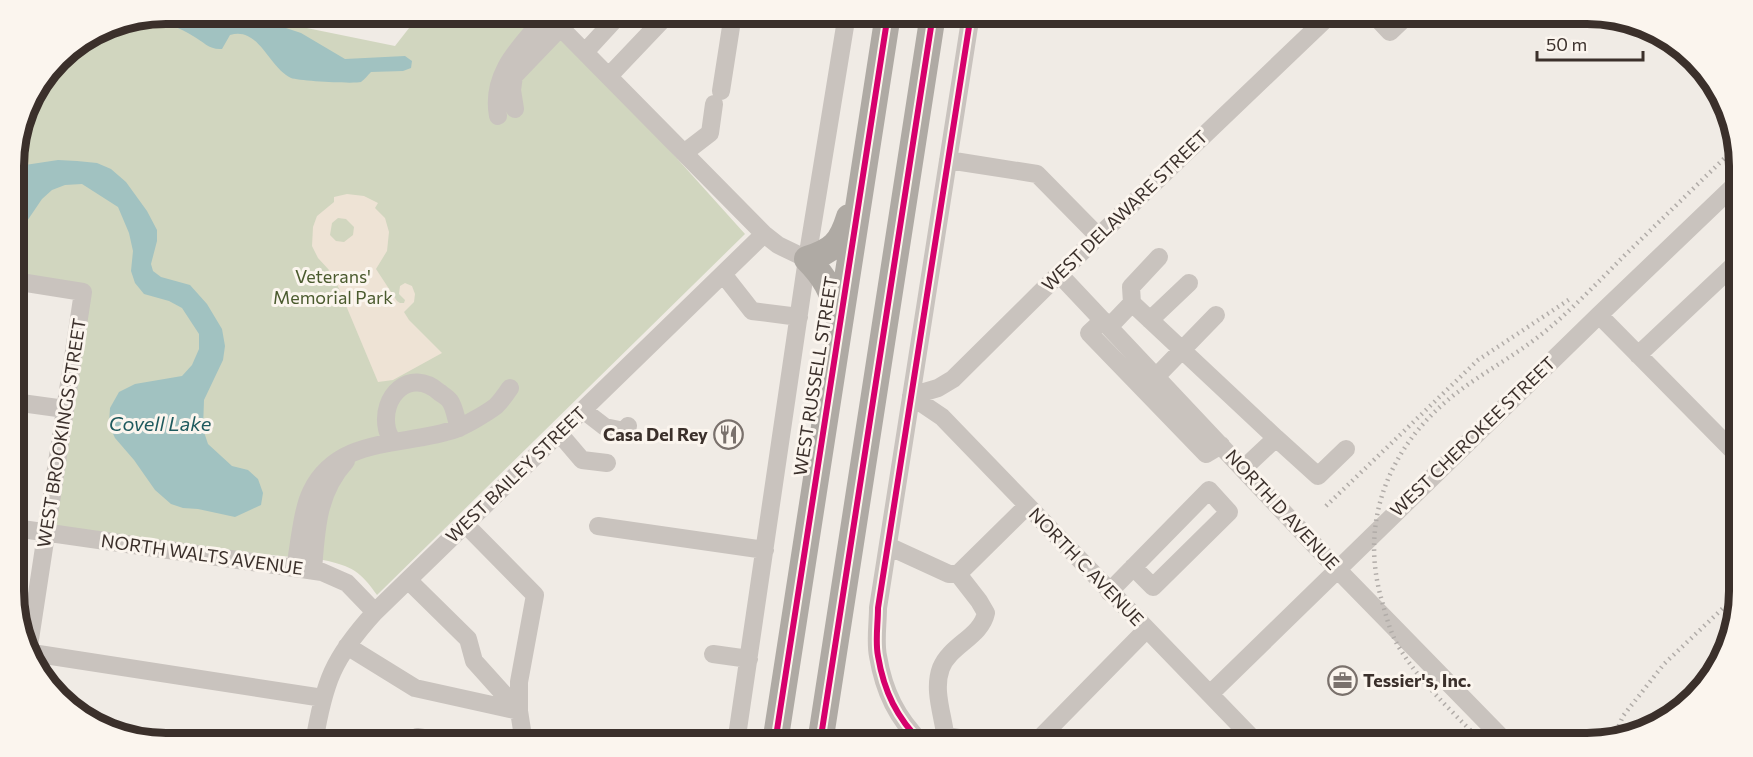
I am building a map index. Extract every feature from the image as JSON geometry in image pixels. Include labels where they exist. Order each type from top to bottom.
[{"type":"highway","name":"WEST RUSSELL STREET","points":[[777,733],[886,24]]},
{"type":"highway","points":[[822,733],[931,24]]},
{"type":"highway","points":[[837,342],[837,314],[831,288],[822,273],[807,259],[833,248],[840,239],[851,213],[866,153]]},
{"type":"street","points":[[507,112],[495,100],[500,78],[512,58],[546,24]]},
{"type":"street","points":[[558,24],[764,234],[778,245],[807,259]]},
{"type":"street","points":[[585,52],[611,24]]},
{"type":"street","points":[[609,76],[658,24]]},
{"type":"street","points":[[684,153],[710,133],[731,24]]},
{"type":"street","name":"WEST RUSSELL STREET","points":[[738,733],[807,259],[845,24]]},
{"type":"street","points":[[912,733],[904,725],[887,692],[878,654],[878,608],[969,24]]},
{"type":"street","name":"WEST DELAWARE STREET","points":[[911,396],[938,388],[953,379],[1098,236],[1321,24]]},
{"type":"street","points":[[1382,24],[1390,32],[1398,24]]},
{"type":"street","points":[[948,160],[1037,174],[1098,236]]},
{"type":"street","name":"WEST CHEROKEE STREET","points":[[1210,694],[1729,191]]},
{"type":"street","name":"WEST BAILEY STREET","points":[[316,733],[330,675],[347,646],[375,612],[764,234]]},
{"type":"street","points":[[1159,257],[1131,287],[1132,303],[1318,476],[1346,449]]},
{"type":"street","points":[[1638,355],[1729,269]]},
{"type":"street","points":[[723,274],[753,311],[799,317]]},
{"type":"street","points":[[1059,274],[1106,323],[1132,303]]},
{"type":"street","name":"WEST BROOKINGS STREET","points":[[24,283],[83,292],[31,634]]},
{"type":"street","points":[[1150,320],[1189,283]]},
{"type":"street","points":[[1150,383],[1216,315]]},
{"type":"street","points":[[1599,315],[1729,446]]},
{"type":"street","name":"NORTH D AVENUE","points":[[1106,323],[1089,333],[1221,446],[1497,733]]},
{"type":"street","points":[[393,442],[387,430],[387,417],[391,402],[397,390],[409,383],[427,384],[450,402],[459,428]]},
{"type":"street","points":[[304,569],[310,494],[322,472],[337,460],[372,445],[459,428],[496,406],[510,388]]},
{"type":"street","name":"NORTH C AVENUE","points":[[911,396],[942,417],[1247,733]]},
{"type":"street","points":[[24,404],[65,410]]},
{"type":"street","points":[[583,410],[605,427],[624,431],[628,426]]},
{"type":"street","points":[[559,433],[582,460],[607,463]]},
{"type":"street","points":[[1243,469],[1276,438]]},
{"type":"street","points":[[1109,591],[1209,490],[1229,512],[1153,587],[1133,567]]},
{"type":"street","points":[[888,546],[949,574],[958,574],[1027,506]]},
{"type":"street","points":[[465,524],[534,595],[519,682],[519,711],[522,733]]},
{"type":"street","points":[[598,526],[765,550]]},
{"type":"street","name":"NORTH WALTS AVENUE","points":[[24,529],[304,569],[331,575],[347,583],[375,612]]},
{"type":"street","points":[[945,733],[939,702],[941,667],[947,658],[984,623],[986,614],[958,574]]},
{"type":"street","points":[[408,580],[468,639],[474,661],[519,711]]},
{"type":"street","points":[[1045,733],[1146,630]]},
{"type":"street","points":[[347,646],[415,688],[519,711]]},
{"type":"street","points":[[39,654],[323,698]]},
{"type":"street","points":[[713,654],[749,659]]},
{"type":"green space","name":"Veterans' Memorial Park","points":[[157,24],[287,24],[395,46],[412,24],[556,24],[745,234],[377,595],[360,575],[348,567],[323,560],[47,533],[83,292],[24,283],[24,157],[29,129],[43,95],[53,79],[72,59],[95,43],[112,35]]},
{"type":"shaded area","points":[[347,194],[364,196],[378,203],[375,208],[385,218],[389,232],[387,251],[376,269],[400,303],[404,303],[405,300],[399,294],[400,286],[405,283],[412,286],[415,294],[414,302],[404,312],[442,353],[393,380],[378,382],[337,284],[327,282],[325,278],[329,270],[318,258],[312,246],[313,227],[317,216],[334,202],[334,197]],"holes":[[[338,218],[346,219],[354,227],[353,235],[344,242],[336,241],[330,235],[332,223]]]},
{"type":"water","points":[[168,24],[274,24],[301,33],[345,59],[405,56],[412,61],[411,68],[403,71],[371,72],[361,82],[356,83],[296,79],[283,73],[263,49],[249,37],[240,34],[230,35],[222,49],[207,45]]},
{"type":"water","name":"Covell Lake","points":[[58,160],[97,163],[111,169],[126,182],[147,211],[157,230],[157,241],[151,264],[153,271],[161,277],[190,285],[207,304],[222,329],[225,346],[223,360],[204,400],[203,429],[208,444],[232,466],[248,470],[258,479],[263,493],[261,505],[235,517],[171,504],[155,490],[115,438],[109,425],[110,408],[119,392],[135,384],[182,376],[192,365],[199,349],[199,334],[182,308],[169,301],[144,294],[135,283],[131,271],[133,251],[129,233],[118,207],[82,184],[65,185],[52,190],[42,199],[24,226],[24,164]]},
{"type":"railway","points":[[1473,733],[1416,671],[1397,644],[1388,623],[1376,573],[1374,546],[1376,520],[1382,494],[1392,470],[1405,447],[1442,405],[1526,346],[1561,318],[1728,154]]},
{"type":"railway","points":[[1326,506],[1478,360],[1570,299]]},
{"type":"railway","points":[[1617,729],[1623,716],[1664,664],[1728,603]]},
{"type":"cycle path","points":[[777,733],[886,24]]},
{"type":"cycle path","points":[[822,733],[931,24]]},
{"type":"cycle path","points":[[912,733],[893,704],[884,681],[877,650],[878,608],[969,24]]},
{"type":"place","name":"Casa Del Rey","points":[[729,435]]},
{"type":"place","name":"Tessier's, Inc.","points":[[1342,681]]}]
